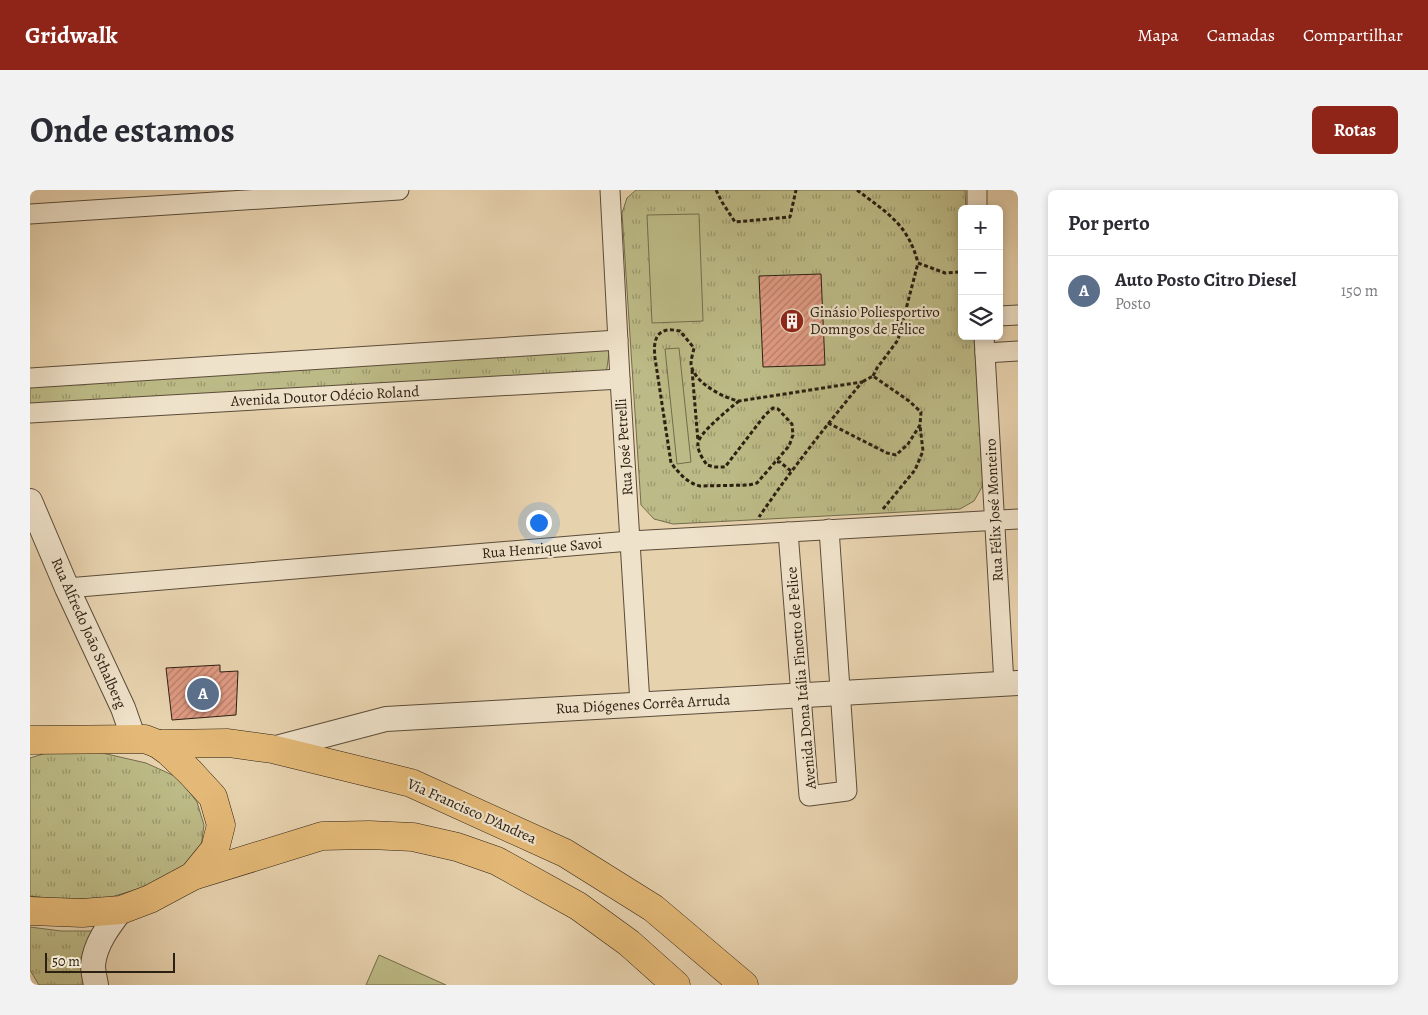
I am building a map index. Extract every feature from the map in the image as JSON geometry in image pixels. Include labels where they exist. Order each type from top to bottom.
[{"type":"highway","name":"Via Francisco D'Andrea","points":[[30,740],[228,743],[272,749],[411,782],[564,853],[653,908],[744,985]]},
{"type":"highway","points":[[146,742],[169,752],[213,798],[221,825],[214,849],[194,876]]},
{"type":"highway","points":[[30,911],[82,913],[121,910],[150,899],[194,876],[322,836],[369,835],[413,837],[457,846],[497,861],[578,906],[629,943],[676,985]]},
{"type":"street","points":[[30,214],[398,190]]},
{"type":"street","name":"Rua José Petrelli","points":[[610,190],[640,704]]},
{"type":"street","points":[[976,190],[978,205]]},
{"type":"street","points":[[1003,316],[1018,315]]},
{"type":"street","points":[[30,378],[618,340]]},
{"type":"street","points":[[985,344],[1018,351]]},
{"type":"street","name":"Rua Félix José Monteiro","points":[[985,344],[994,519],[1011,683]]},
{"type":"street","name":"Avenida Doutor Odécio Roland","points":[[30,413],[620,379]]},
{"type":"street","name":"Rua Alfredo João Sthalberg","points":[[30,501],[67,588],[123,708],[146,742]]},
{"type":"street","name":"Rua Henrique Savoi","points":[[67,588],[630,541],[1018,519]]},
{"type":"street","name":"Avenida Dona Itália Finotto de Felice","points":[[788,532],[809,796],[847,791],[829,529]]},
{"type":"street","name":"Rua Diógenes Corrêa Arruda","points":[[272,749],[386,719],[1011,683]]},
{"type":"street","points":[[96,985],[93,967],[96,950],[104,932],[121,910]]},
{"type":"path","points":[[716,190],[735,222],[790,217],[796,190]]},
{"type":"path","points":[[691,364],[696,375],[703,383],[730,399],[738,401],[862,382],[873,376],[898,340],[918,263],[907,234],[885,211],[858,190]]},
{"type":"path","points":[[918,263],[945,273],[958,272]]},
{"type":"path","points":[[667,330],[680,331],[694,348],[691,364],[698,444],[701,456],[707,465],[725,467],[765,415],[773,408],[778,409],[792,424],[793,435],[789,446],[757,483],[749,485],[694,485],[678,472],[671,463],[654,342],[659,335],[667,330]]},
{"type":"path","points":[[869,527],[915,470],[923,451],[920,425],[921,412],[909,400],[873,376]]},
{"type":"path","points":[[747,534],[791,471],[862,382]]},
{"type":"path","points":[[698,444],[701,435],[738,401]]},
{"type":"path","points":[[828,423],[887,453],[896,455],[908,444],[920,425]]},
{"type":"path","points":[[776,462],[780,462],[791,471]]},
{"type":"green space","points":[[636,190],[965,190],[966,205],[958,205],[958,340],[974,340],[983,485],[974,501],[960,509],[673,524],[654,519],[641,505],[622,213],[627,198]]},
{"type":"green space","points":[[699,214],[703,321],[652,323],[647,215]]},
{"type":"green space","points":[[610,346],[606,375],[30,405],[30,385]]},
{"type":"green space","points":[[679,348],[691,462],[677,464],[665,349]]},
{"type":"green space","points":[[49,752],[98,752],[146,763],[179,778],[197,802],[204,825],[201,847],[184,868],[151,885],[108,898],[62,900],[30,896],[30,758]]},
{"type":"green space","points":[[30,927],[61,931],[92,931],[84,985],[39,985],[30,970]]},
{"type":"green space","points":[[379,955],[446,985],[366,985]]},
{"type":"building","name":"Ginásio Poliesportivo Domngos de Felice","points":[[821,274],[825,365],[763,367],[759,276]]},
{"type":"building","points":[[220,665],[220,672],[238,671],[236,715],[172,720],[166,668]]},
{"type":"place","name":"Ginásio Poliesportivo Domngos de Felice","points":[[792,321]]},
{"type":"place","name":"Auto Posto Citro Diesel","points":[[203,694]]}]
